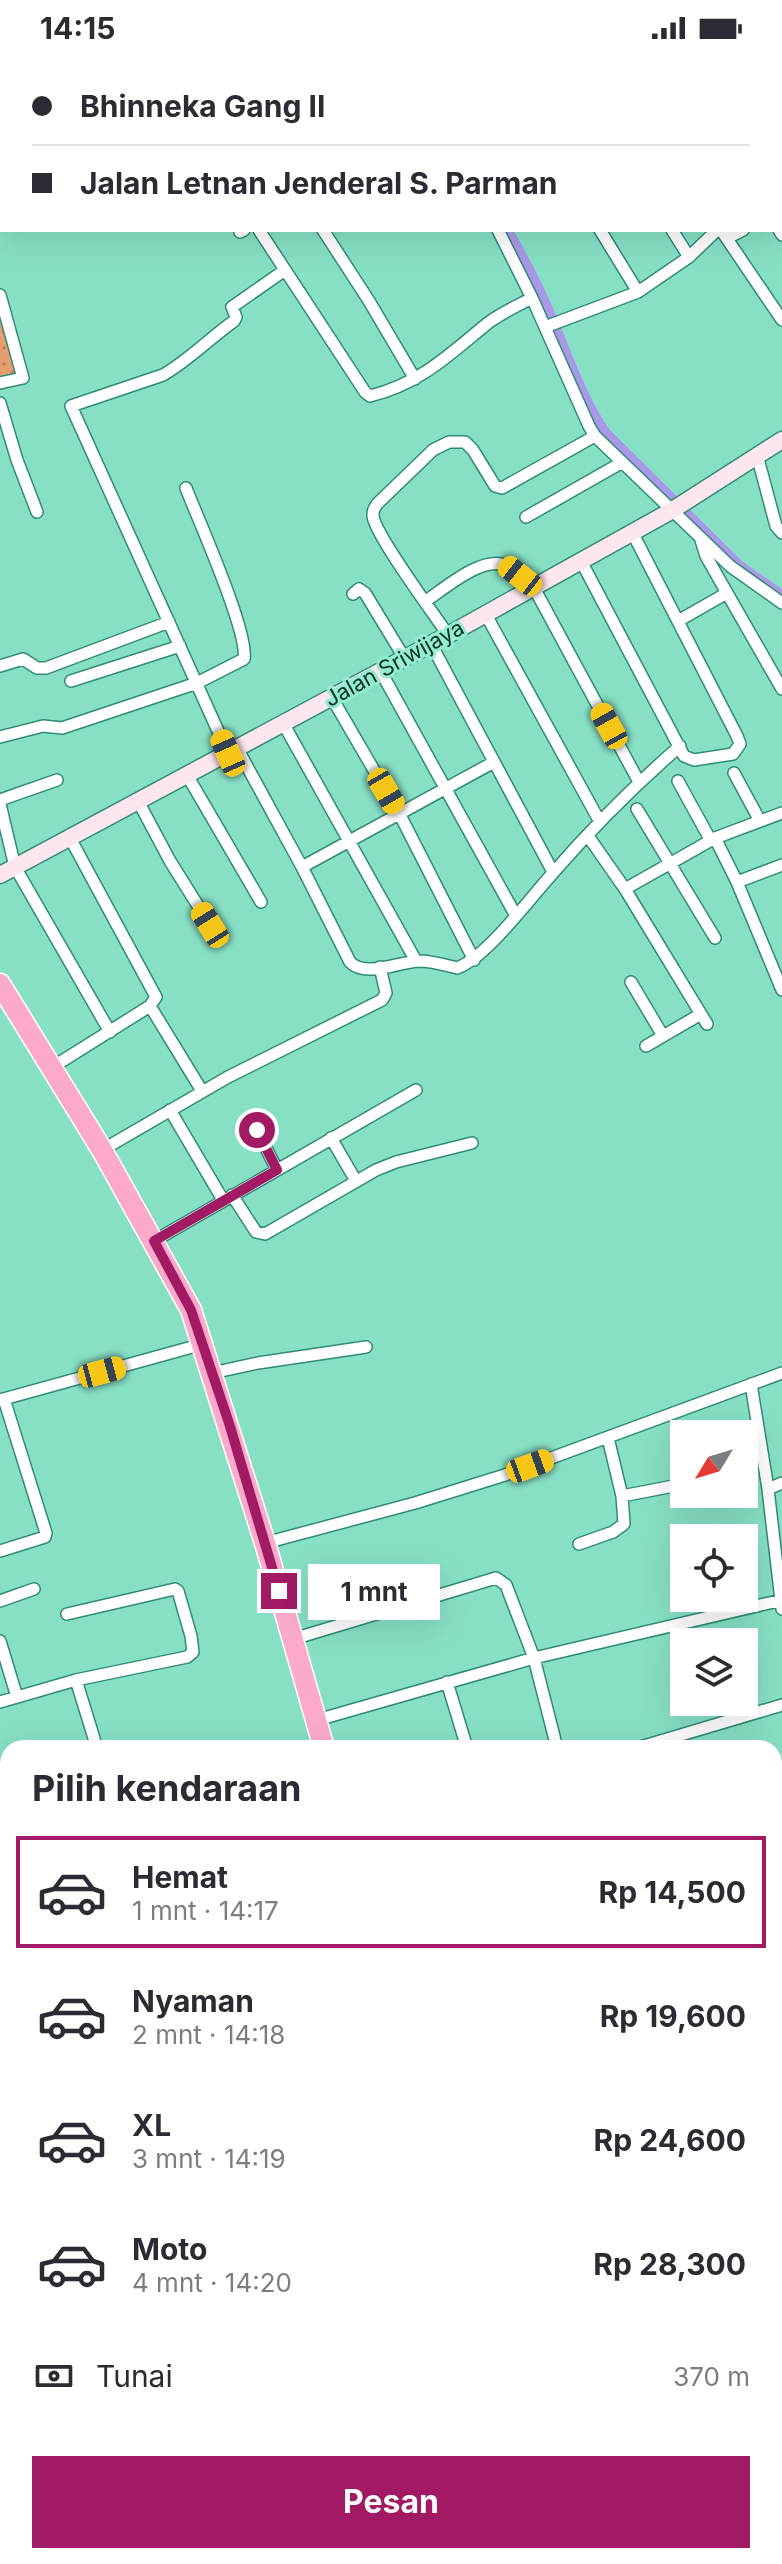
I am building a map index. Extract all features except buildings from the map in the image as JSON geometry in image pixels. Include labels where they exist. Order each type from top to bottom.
[{"type":"highway","points":[[0,984],[102,1150],[187,1300],[265,1543],[322,1740]]},
{"type":"street","points":[[260,232],[367,395],[374,396],[415,379],[461,348],[489,322],[532,298]]},
{"type":"street","points":[[499,232],[532,298],[553,324],[595,436],[621,463],[679,506],[701,540],[730,566],[782,603]]},
{"type":"street","points":[[601,232],[638,292]]},
{"type":"street","points":[[673,232],[689,257]]},
{"type":"street","points":[[553,324],[638,292],[722,233],[782,320]]},
{"type":"street","points":[[325,234],[415,379]]},
{"type":"street","points":[[285,270],[232,307],[236,317],[234,321],[169,371],[71,406],[197,683],[233,751],[302,867],[350,962],[359,969],[416,961],[457,968],[474,960],[600,822],[680,746]]},
{"type":"street","points":[[0,295],[23,378],[0,383]]},
{"type":"street","points":[[0,403],[37,512]]},
{"type":"street","points":[[448,635],[403,569],[373,516],[377,504],[433,450],[449,442],[465,442],[495,486],[502,488],[595,436]]},
{"type":"street","name":"Jalan Sriwijaya","points":[[0,875],[405,659],[679,506],[782,440]]},
{"type":"street","points":[[757,455],[782,533]]},
{"type":"street","points":[[526,517],[621,463]]},
{"type":"street","points":[[0,737],[43,726],[62,728],[197,683],[238,664],[245,655],[234,613],[186,488]]},
{"type":"street","points":[[581,561],[684,756],[694,760],[733,754],[740,744],[632,532]]},
{"type":"street","points":[[701,540],[706,556],[782,689]]},
{"type":"street","points":[[426,601],[472,570],[490,563],[507,566],[533,586],[639,782]]},
{"type":"street","points":[[353,594],[359,589],[365,593],[405,659]]},
{"type":"street","points":[[678,621],[727,593]]},
{"type":"street","points":[[485,613],[600,822]]},
{"type":"street","points":[[0,666],[23,659],[37,668],[46,668],[169,622]]},
{"type":"street","points":[[431,644],[553,872]]},
{"type":"street","points":[[71,681],[180,646]]},
{"type":"street","points":[[381,672],[516,916]]},
{"type":"street","points":[[332,698],[400,815],[474,960]]},
{"type":"street","points":[[283,723],[416,961]]},
{"type":"street","points":[[302,867],[494,762]]},
{"type":"street","points":[[734,773],[760,821]]},
{"type":"street","points":[[187,775],[261,902]]},
{"type":"street","points":[[57,780],[0,802],[15,867],[110,1032]]},
{"type":"street","points":[[678,781],[737,882],[782,990]]},
{"type":"street","points":[[138,801],[170,861],[210,925]]},
{"type":"street","points":[[637,809],[715,938]]},
{"type":"street","points":[[625,889],[713,840],[782,813]]},
{"type":"street","points":[[588,836],[625,889],[704,1019],[646,1046]]},
{"type":"street","points":[[70,838],[202,1091]]},
{"type":"street","points":[[737,882],[782,865]]},
{"type":"street","points":[[102,1150],[202,1091],[382,1000],[386,993],[380,967]]},
{"type":"street","points":[[631,982],[663,1036]]},
{"type":"street","points":[[51,1068],[153,1001]]},
{"type":"street","points":[[154,1241],[416,1090]]},
{"type":"street","points":[[170,1110],[227,1198],[256,1232],[265,1234],[356,1181],[396,1162],[472,1143]]},
{"type":"street","points":[[257,1130],[277,1170]]},
{"type":"street","points":[[331,1138],[356,1181]]},
{"type":"street","points":[[0,1551],[45,1537],[46,1533],[2,1400],[203,1344]]},
{"type":"street","points":[[212,1373],[366,1347]]},
{"type":"street","points":[[265,1543],[415,1503],[505,1475],[782,1373]]},
{"type":"street","points":[[317,1720],[534,1658],[782,1603],[779,1546],[751,1384]]},
{"type":"street","points":[[579,1544],[622,1526],[622,1496],[608,1438]]},
{"type":"street","points":[[768,1489],[782,1483]]},
{"type":"street","points":[[622,1496],[670,1487]]},
{"type":"street","points":[[293,1639],[496,1578],[506,1585],[534,1658],[555,1740]]},
{"type":"street","points":[[0,1601],[34,1589]]},
{"type":"street","points":[[0,1702],[76,1680],[187,1657],[193,1652],[191,1636],[175,1589],[67,1614]]},
{"type":"street","points":[[0,1641],[17,1697]]},
{"type":"street","points":[[76,1680],[95,1740]]},
{"type":"street","points":[[447,1682],[465,1740]]},
{"type":"street","points":[[664,1740],[782,1705]]},
{"type":"shaded area","points":[[0,296],[24,379],[0,384]]},
{"type":"waterway","points":[[508,232],[550,314],[586,401],[605,433],[739,566],[782,596]]},
{"type":"route","points":[[257,1130],[277,1170],[154,1241],[191,1310],[229,1423],[279,1591]]}]
